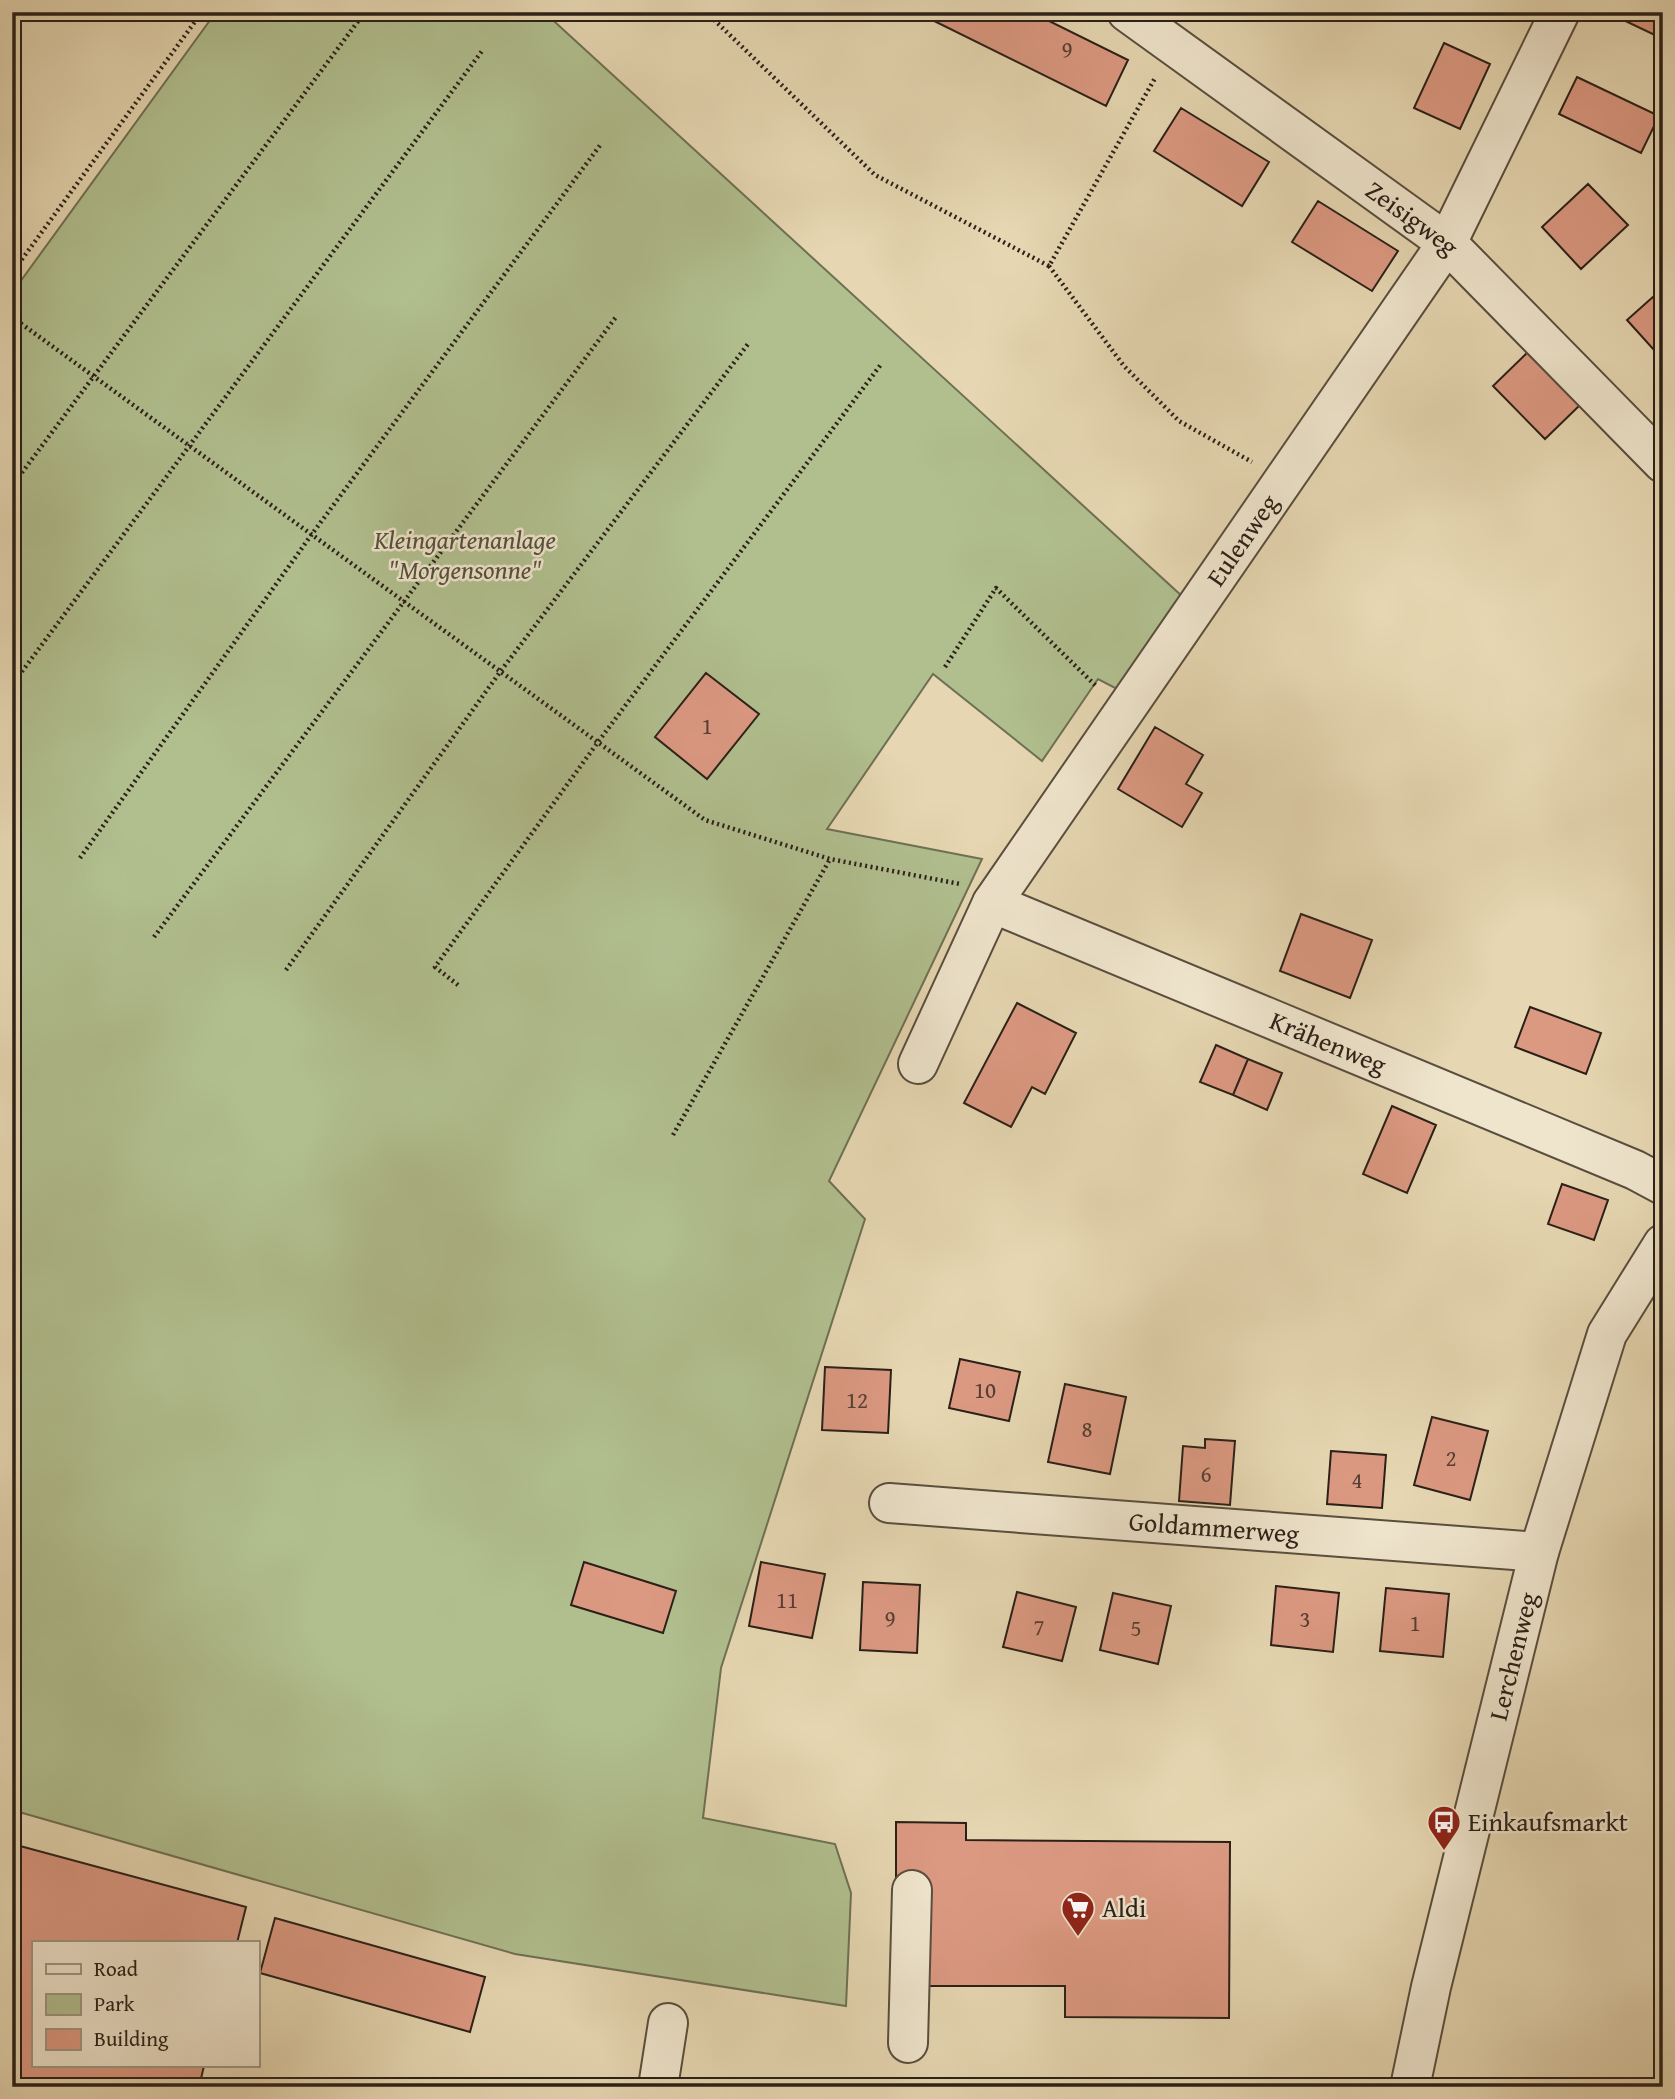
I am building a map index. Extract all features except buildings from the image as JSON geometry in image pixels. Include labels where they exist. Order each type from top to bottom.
[{"type":"street","name":"Zeisigweg","points":[[1128,12],[1447,243],[1663,463]]},
{"type":"street","name":"Eulenweg","points":[[918,1064],[992,903],[1447,243],[1560,12]]},
{"type":"street","name":"Krähenweg","points":[[992,903],[1635,1170],[1663,1185]]},
{"type":"street","name":"Lerchenweg","points":[[1410,2087],[1431,1987],[1539,1552],[1607,1334],[1663,1244]]},
{"type":"street","name":"Goldammerweg","points":[[889,1503],[1539,1552]]},
{"type":"street","points":[[908,2043],[912,1890]]},
{"type":"street","points":[[658,2087],[668,2023]]},
{"type":"path","points":[[12,273],[202,12]]},
{"type":"path","points":[[12,486],[92,375],[365,12]]},
{"type":"path","points":[[706,12],[875,175],[1049,266],[1124,366],[1179,421],[1284,480]]},
{"type":"path","points":[[1049,266],[1173,45]]},
{"type":"path","points":[[12,685],[482,51]]},
{"type":"path","points":[[80,858],[312,534],[601,144]]},
{"type":"path","points":[[12,317],[705,820],[830,859],[971,886],[992,903]]},
{"type":"path","points":[[154,937],[616,317]]},
{"type":"path","points":[[286,970],[500,671],[748,344]]},
{"type":"path","points":[[458,985],[435,967],[598,742],[882,363]]},
{"type":"path","points":[[945,667],[996,588],[1094,685],[1125,708]]},
{"type":"path","points":[[673,1135],[830,859]]},
{"type":"green space","name":"Kleingartenanlage \"Morgensonne\"","points":[[216,12],[544,12],[1184,598],[1117,689],[1098,679],[1042,761],[933,674],[827,829],[982,859],[829,1181],[865,1219],[721,1668],[703,1818],[835,1844],[851,1893],[846,2006],[515,1954],[12,1810],[12,293]]},
{"type":"place","name":"Einkaufsmarkt","points":[[1444,1852]]},
{"type":"place","name":"Aldi","points":[[1078,1938]]}]
